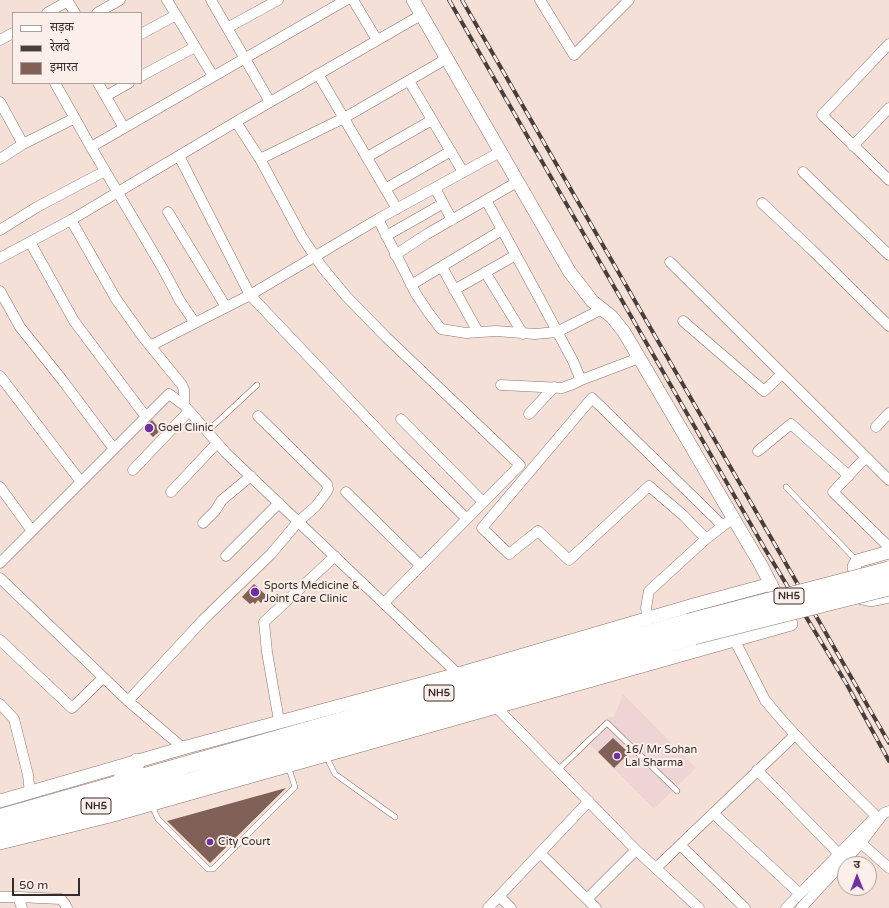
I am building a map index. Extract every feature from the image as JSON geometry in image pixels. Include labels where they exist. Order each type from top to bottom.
[{"type":"highway","name":"NH5","points":[[0,829],[44,820],[191,773],[681,624],[889,570]]},
{"type":"highway","name":"NH5","points":[[0,818],[116,786],[191,773],[694,636],[889,587]]},
{"type":"highway","points":[[116,786],[137,762]]},
{"type":"highway","points":[[22,836],[44,820]]},
{"type":"street","points":[[49,12],[68,0],[74,12]]},
{"type":"street","points":[[99,12],[120,0]]},
{"type":"street","points":[[167,0],[213,76]]},
{"type":"street","points":[[211,0],[270,102]]},
{"type":"street","points":[[227,28],[278,0]]},
{"type":"street","points":[[91,147],[346,0]]},
{"type":"street","points":[[353,0],[377,40]]},
{"type":"street","points":[[0,843],[22,836],[110,816],[791,624],[771,584],[728,522],[624,332],[612,317],[592,301],[569,271],[413,0]]},
{"type":"street","points":[[540,0],[574,55],[630,0]]},
{"type":"street","points":[[0,258],[118,193],[421,14]]},
{"type":"street","points":[[142,33],[176,15]]},
{"type":"street","points":[[0,40],[12,34]]},
{"type":"street","points":[[888,177],[853,146],[822,115],[889,44]]},
{"type":"street","points":[[142,75],[195,47]]},
{"type":"street","points":[[260,159],[344,118],[446,59]]},
{"type":"street","points":[[318,74],[397,209]]},
{"type":"street","points":[[409,80],[463,172]]},
{"type":"street","points":[[56,84],[180,301],[195,323]]},
{"type":"street","points":[[99,84],[124,128]]},
{"type":"street","points":[[106,96],[127,84]]},
{"type":"street","points":[[0,102],[23,144]]},
{"type":"street","points":[[853,146],[889,108]]},
{"type":"street","points":[[0,159],[23,144],[75,118]]},
{"type":"street","points":[[367,157],[432,120]]},
{"type":"street","points":[[236,122],[260,159],[302,237],[315,256],[351,301],[386,337],[520,465],[384,603]]},
{"type":"street","points":[[385,189],[451,151]]},
{"type":"street","points":[[150,346],[250,295],[397,209],[500,152]]},
{"type":"street","points":[[179,156],[250,295],[398,451],[467,519]]},
{"type":"street","points":[[0,230],[38,207],[105,171]]},
{"type":"street","points":[[803,172],[889,255]]},
{"type":"street","points":[[395,254],[517,182]]},
{"type":"street","points":[[435,188],[452,220]]},
{"type":"street","points":[[486,200],[581,380]]},
{"type":"street","points":[[762,204],[812,249],[889,326]]},
{"type":"street","points":[[386,236],[437,207]]},
{"type":"street","points":[[168,212],[226,307]]},
{"type":"street","points":[[71,220],[116,299],[150,346],[178,379],[184,390],[187,408]]},
{"type":"street","points":[[378,220],[411,285],[428,312],[441,328],[466,333],[496,331],[535,334],[557,332],[602,309]]},
{"type":"street","points":[[411,285],[502,230]]},
{"type":"street","points":[[30,242],[74,321],[146,417]]},
{"type":"street","points":[[454,290],[516,255]]},
{"type":"street","points":[[670,262],[889,480]]},
{"type":"street","points":[[442,267],[478,332]]},
{"type":"street","points":[[485,272],[523,334]]},
{"type":"street","points":[[0,291],[20,327],[64,381],[114,449]]},
{"type":"street","points":[[683,320],[764,391],[782,374]]},
{"type":"street","points":[[501,385],[562,388],[639,358]]},
{"type":"street","points":[[0,376],[81,482]]},
{"type":"street","points":[[0,563],[169,394],[178,379]]},
{"type":"street","points":[[529,414],[554,387]]},
{"type":"street","points":[[169,394],[187,408],[217,443],[458,674]]},
{"type":"street","points":[[706,539],[684,516],[649,486],[569,560],[538,531],[509,554],[482,528],[592,398],[728,522]]},
{"type":"street","points":[[133,470],[187,408]]},
{"type":"street","points":[[876,427],[889,413]]},
{"type":"street","points":[[128,701],[203,620],[271,554],[298,522],[316,506],[328,489],[327,484],[258,416]]},
{"type":"street","points":[[401,419],[483,502]]},
{"type":"street","points":[[758,451],[792,424],[849,476]]},
{"type":"street","points":[[171,492],[217,443]]},
{"type":"street","points":[[866,457],[833,492],[889,547],[857,561],[854,568],[862,598],[871,600],[889,596]]},
{"type":"street","points":[[203,523],[215,511],[222,500],[251,476]]},
{"type":"street","points":[[0,487],[32,531]]},
{"type":"street","points":[[346,492],[421,566]]},
{"type":"street","points":[[226,556],[279,503]]},
{"type":"street","points":[[648,619],[646,608],[649,590],[706,539],[728,522]]},
{"type":"street","points":[[279,721],[267,652],[264,622],[335,556]]},
{"type":"street","points":[[0,578],[103,678],[183,748]]},
{"type":"street","points":[[0,801],[279,721],[458,674],[771,584]]},
{"type":"street","points":[[0,640],[72,708],[103,678]]},
{"type":"street","points":[[735,641],[765,700],[795,734],[876,816],[786,908]]},
{"type":"street","points":[[0,704],[14,719],[28,775],[30,793]]},
{"type":"street","points":[[496,707],[636,850],[699,908]]},
{"type":"street","points":[[656,868],[795,734]]},
{"type":"street","points":[[757,770],[839,854]]},
{"type":"street","points":[[488,908],[589,801]]},
{"type":"street","points":[[801,908],[861,843],[884,813],[889,811]]},
{"type":"street","points":[[713,813],[800,894]]},
{"type":"street","points":[[861,843],[889,868]]},
{"type":"street","points":[[680,845],[745,908]]},
{"type":"street","points":[[587,899],[636,850]]},
{"type":"street","points":[[540,853],[596,908]]},
{"type":"street","points":[[499,896],[511,908]]},
{"type":"street","points":[[0,897],[61,899],[67,908]]},
{"type":"street","points":[[18,897],[22,908]]},
{"type":"lane","points":[[206,430],[213,426],[257,385]]},
{"type":"lane","points":[[786,487],[857,561]]},
{"type":"lane","points":[[558,770],[607,723],[677,791]]},
{"type":"lane","points":[[325,755],[335,774],[395,817]]},
{"type":"lane","points":[[151,804],[158,819],[208,869],[212,869],[295,787],[288,765]]},
{"type":"shaded area","points":[[623,694],[696,768],[654,809],[585,739],[608,717],[614,717]]},
{"type":"building","points":[[152,420],[161,430],[153,437],[144,428]]},
{"type":"building","points":[[254,584],[267,596],[261,603],[258,600],[255,604],[253,602],[250,604],[242,597]]},
{"type":"building","points":[[613,738],[629,753],[614,768],[598,752]]},
{"type":"building","name":"City Court","points":[[286,788],[210,863],[167,821]]},
{"type":"railway","points":[[449,0],[765,549],[846,683],[889,761]]},
{"type":"railway","points":[[462,0],[889,743]]},
{"type":"place","name":"Goel Clinic","points":[[149,428]]},
{"type":"place","name":"Sports Medicine & Joint Care Clinic","points":[[255,592]]},
{"type":"place","name":"16/ Mr Sohan Lal Sharma","points":[[617,756]]},
{"type":"place","name":"City Court","points":[[210,842]]}]
